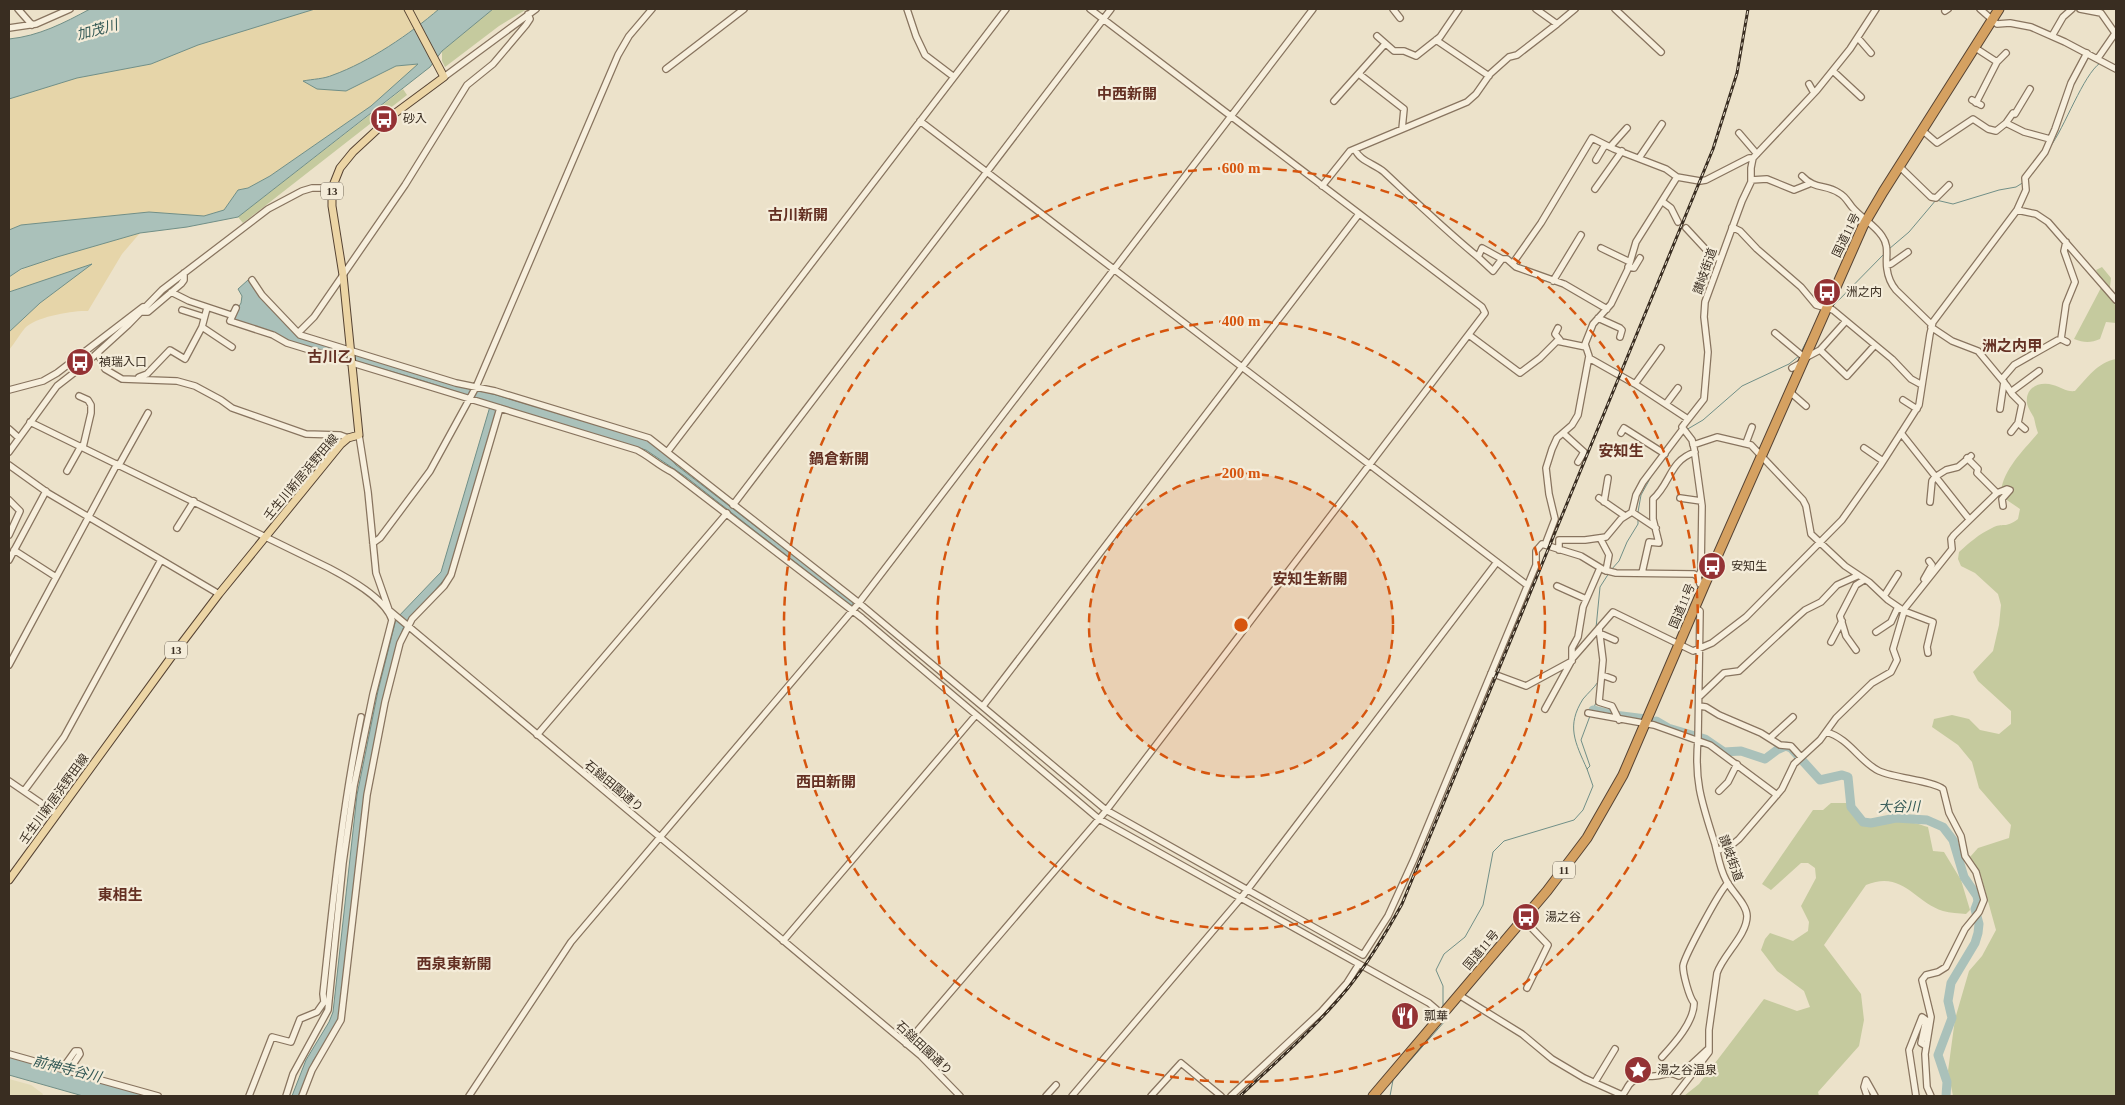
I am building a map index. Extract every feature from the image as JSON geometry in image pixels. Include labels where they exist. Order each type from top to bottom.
[{"type":"highway","name":"国道11号","points":[[1373,1096],[1569,864],[1599,819],[1624,775],[1704,586],[1866,220],[1999,9]]},
{"type":"main road","points":[[408,9],[442,74]]},
{"type":"main road","name":"13","points":[[359,434],[343,275],[332,206],[332,188],[340,168],[353,152],[394,114],[442,74]]},
{"type":"main road","name":"壬生川新居浜野田線","points":[[9,880],[219,594],[348,438],[359,434]]},
{"type":"street","points":[[18,9],[32,24]]},
{"type":"street","points":[[9,28],[47,20],[70,9]]},
{"type":"street","points":[[442,74],[488,46],[536,9]]},
{"type":"street","points":[[373,543],[380,538],[430,471],[476,388],[618,55],[629,36],[652,9]]},
{"type":"street","points":[[666,69],[744,9]]},
{"type":"street","points":[[907,9],[925,55],[954,77]]},
{"type":"street","points":[[668,451],[1006,9]]},
{"type":"street","points":[[906,1044],[1102,814],[1483,317],[1484,313],[1482,307],[1090,9]]},
{"type":"street","points":[[733,505],[1112,9]]},
{"type":"street","points":[[469,1096],[571,942],[859,604],[1313,9]]},
{"type":"street","points":[[1393,9],[1400,18]]},
{"type":"street","points":[[1377,36],[1394,52],[1404,51],[1416,56],[1436,40],[1460,9]]},
{"type":"street","points":[[1536,9],[1557,24]]},
{"type":"street","points":[[1322,186],[1350,151],[1465,104],[1476,94],[1489,76],[1509,57],[1517,54],[1575,9]]},
{"type":"street","points":[[1615,9],[1662,52]]},
{"type":"street","points":[[1513,263],[1542,223],[1592,138],[1666,169],[1677,177],[1703,181],[1755,156],[1814,94],[1833,71],[1858,38],[1876,9]]},
{"type":"street","points":[[1980,9],[1997,24],[2024,25],[2052,36],[2098,58],[2116,69]]},
{"type":"street","points":[[2052,36],[2063,17],[2072,9]]},
{"type":"street","points":[[2080,9],[2101,14],[2116,33],[2098,58]]},
{"type":"street","points":[[298,334],[314,317],[405,185],[467,85],[493,64],[526,25],[530,18],[528,14]]},
{"type":"street","points":[[1867,22],[1873,29]]},
{"type":"street","points":[[1858,38],[1871,53]]},
{"type":"street","points":[[1436,40],[1489,76]]},
{"type":"street","points":[[1334,101],[1385,44]]},
{"type":"street","points":[[1974,47],[1997,62]]},
{"type":"street","points":[[1976,103],[1990,81],[1997,62],[2007,53]]},
{"type":"street","points":[[1545,709],[1572,660],[1599,630],[1611,613],[1615,612],[1693,652],[1712,643],[1746,617],[1778,582],[1842,520],[1917,409],[1932,326],[2017,210],[2026,190],[2025,178],[2045,152],[2071,83],[2087,53]]},
{"type":"street","points":[[1833,71],[1861,97]]},
{"type":"street","points":[[1359,74],[1404,109],[1402,129]]},
{"type":"street","points":[[1809,84],[1814,94]]},
{"type":"street","points":[[1922,130],[1937,143],[1973,119],[1992,131],[1996,131],[2006,123],[2013,113],[2015,114],[2030,89]]},
{"type":"street","points":[[920,121],[1527,585]]},
{"type":"street","points":[[2006,123],[2024,132],[2050,139]]},
{"type":"street","points":[[1639,158],[1662,124]]},
{"type":"street","points":[[1596,160],[1628,128]]},
{"type":"street","points":[[1739,133],[1755,156]]},
{"type":"street","points":[[1355,149],[1360,157],[1377,166],[1433,220],[1494,271],[1502,259]]},
{"type":"street","points":[[1595,189],[1622,151]]},
{"type":"street","name":"讃岐街道","points":[[1632,512],[1636,495],[1643,482],[1666,454],[1683,429],[1682,427],[1702,402],[1705,395],[1708,352],[1704,310],[1720,259],[1751,180],[1751,168],[1755,156]]},
{"type":"street","points":[[1899,166],[1931,197],[1936,198],[1949,185]]},
{"type":"street","points":[[1802,176],[1809,184],[1840,193],[1856,212],[1877,230],[1886,242],[1889,277],[1896,290],[1932,326],[1952,341],[1978,351],[2012,391],[2012,394],[2023,407],[2018,423],[2012,432]]},
{"type":"street","points":[[1586,347],[1593,324],[1607,309],[1629,264],[1636,242],[1677,177]]},
{"type":"street","points":[[1751,180],[1767,179],[1791,190],[1809,184]]},
{"type":"street","points":[[9,390],[43,381],[58,373],[268,209],[302,191],[312,188],[332,188]]},
{"type":"street","points":[[1662,202],[1671,208],[1678,222]]},
{"type":"street","points":[[2017,210],[2036,214],[2042,218],[2066,242],[2116,300]]},
{"type":"street","points":[[982,706],[1359,214]]},
{"type":"street","points":[[1732,227],[1740,231],[1756,249],[1801,287],[1816,305],[1833,310],[1892,359],[1911,379],[1922,385]]},
{"type":"street","points":[[1686,228],[1711,255],[1720,259]]},
{"type":"street","points":[[1553,281],[1581,235]]},
{"type":"street","points":[[2061,339],[2068,299],[2075,287],[2064,251],[2066,242]]},
{"type":"street","points":[[1478,257],[1482,248],[1502,259],[1507,258],[1519,268],[1569,287],[1607,309]]},
{"type":"street","points":[[1601,248],[1634,268],[1640,258]]},
{"type":"street","points":[[1887,265],[1908,252]]},
{"type":"street","points":[[141,312],[148,312],[171,292],[184,280],[184,273]]},
{"type":"street","points":[[252,280],[262,295],[298,334],[642,436],[668,451],[679,463],[859,604],[982,706],[1102,814],[1244,894],[1363,955],[1377,934],[1399,893],[1536,565],[1536,551],[1542,544],[1581,556],[1606,571],[1694,574],[1698,577],[1700,584],[1704,586]]},
{"type":"street","points":[[171,292],[208,308],[231,315]]},
{"type":"street","points":[[9,452],[57,386],[98,352],[141,312],[149,302]]},
{"type":"street","points":[[135,379],[147,374],[170,350],[185,359],[202,327],[208,308]]},
{"type":"street","points":[[236,308],[231,315],[230,321],[274,335],[287,343],[636,450],[672,472],[853,610],[976,715],[1102,814],[1244,894],[1359,964],[1429,1003],[1442,1015]]},
{"type":"street","points":[[182,310],[204,317]]},
{"type":"street","points":[[1598,318],[1620,328],[1622,330],[1620,337]]},
{"type":"street","points":[[1792,368],[1820,350],[1846,321]]},
{"type":"street","points":[[202,327],[232,347]]},
{"type":"street","points":[[1545,545],[1555,519],[1549,494],[1546,468],[1554,445],[1572,425],[1578,415],[1589,358],[1589,352],[1586,347],[1560,340],[1555,334],[1558,328]]},
{"type":"street","points":[[1775,333],[1804,360]]},
{"type":"street","points":[[1469,335],[1520,373],[1540,358],[1556,341],[1560,340]]},
{"type":"street","points":[[2061,339],[2067,342]]},
{"type":"street","points":[[2000,409],[2003,381],[2014,365],[2061,339]]},
{"type":"street","points":[[1820,350],[1847,376],[1875,345]]},
{"type":"street","points":[[1635,384],[1661,348]]},
{"type":"street","points":[[98,352],[100,362],[105,369],[122,379],[166,379],[189,384],[215,396],[232,408],[306,434],[340,435],[348,438]]},
{"type":"street","points":[[1589,358],[1635,384],[1688,419]]},
{"type":"street","points":[[2012,391],[2039,371]]},
{"type":"street","points":[[1666,404],[1678,388]]},
{"type":"street","points":[[1790,392],[1806,406]]},
{"type":"street","points":[[67,471],[82,447],[91,413],[91,405],[88,400],[79,396]]},
{"type":"street","points":[[1903,400],[1917,409]]},
{"type":"street","points":[[302,1096],[312,1070],[337,1028],[342,1015],[367,795],[387,695],[400,643],[408,626],[444,586],[451,575],[500,408]]},
{"type":"street","points":[[9,665],[88,517],[148,413]]},
{"type":"street","name":"石鎚田園通り","points":[[30,422],[343,575],[389,610],[906,1044],[960,1096]]},
{"type":"street","points":[[2018,423],[2025,430]]},
{"type":"street","points":[[1746,443],[1752,427]]},
{"type":"street","points":[[1621,433],[1624,428],[1666,454]]},
{"type":"street","points":[[9,429],[18,438]]},
{"type":"street","points":[[1683,429],[1693,444],[1701,501],[1701,571],[1698,577]]},
{"type":"street","points":[[1563,433],[1584,452],[1578,462]]},
{"type":"street","points":[[1901,433],[1970,519]]},
{"type":"street","points":[[249,1096],[271,1038],[273,1036],[291,1042],[300,1019],[317,1012],[326,1002],[354,786],[373,694],[392,620],[376,573],[368,492],[359,434]]},
{"type":"street","points":[[1693,444],[1717,437],[1746,443],[1754,447],[1803,500],[1806,506],[1811,534],[1857,576],[1898,607],[1933,622],[1927,647],[1928,653]]},
{"type":"street","points":[[1864,448],[1883,461]]},
{"type":"street","points":[[1642,573],[1649,542],[1659,543],[1653,499],[1661,492],[1674,465],[1695,452]]},
{"type":"street","points":[[1930,502],[1932,481],[1935,477],[1946,470],[1958,467],[1969,457],[1978,469],[1977,473],[1997,493]]},
{"type":"street","points":[[9,464],[46,491],[219,594]]},
{"type":"street","points":[[1608,478],[1601,500],[1625,516]]},
{"type":"street","points":[[1716,851],[1733,844],[1739,839],[1777,794],[1794,764],[1826,732],[1836,718],[1872,683],[1891,672],[1897,660],[1893,648],[1904,611],[1952,549],[1951,539],[1997,493],[2008,489],[2010,490],[2002,499],[2003,506]]},
{"type":"street","points":[[9,560],[46,491]]},
{"type":"street","points":[[1680,498],[1701,501]]},
{"type":"street","points":[[9,500],[20,511],[9,535]]},
{"type":"street","points":[[177,528],[194,501]]},
{"type":"street","points":[[1558,550],[1560,540],[1600,538],[1609,533],[1625,516],[1632,512],[1656,528]]},
{"type":"street","points":[[537,735],[726,513]]},
{"type":"street","points":[[1600,538],[1609,555],[1606,571]]},
{"type":"street","points":[[9,543],[56,577]]},
{"type":"street","points":[[24,791],[64,737],[161,560]]},
{"type":"street","points":[[1925,582],[1924,579],[1932,565],[1929,561]]},
{"type":"street","points":[[1072,1096],[1244,894],[1497,562]]},
{"type":"street","points":[[1572,660],[1572,648],[1578,638],[1586,599],[1600,568]]},
{"type":"street","points":[[1884,596],[1898,574]]},
{"type":"street","points":[[1699,697],[1724,673],[1739,671],[1805,610],[1821,602],[1837,585],[1857,576]]},
{"type":"street","points":[[1856,650],[1846,636],[1840,616],[1856,585],[1864,580]]},
{"type":"street","points":[[1557,586],[1586,599]]},
{"type":"street","name":"讃岐街道","points":[[1675,1096],[1706,1057],[1709,1049],[1711,1013],[1717,973],[1722,961],[1744,929],[1747,916],[1746,911],[1728,883],[1699,794],[1696,760],[1699,706],[1700,611],[1695,607]]},
{"type":"street","points":[[1876,632],[1891,622],[1898,607]]},
{"type":"street","points":[[1831,642],[1842,621]]},
{"type":"street","points":[[1886,626],[1897,634]]},
{"type":"street","points":[[1599,630],[1615,640]]},
{"type":"street","points":[[1599,630],[1602,652],[1599,702],[1612,706],[1619,720]]},
{"type":"street","points":[[9,648],[16,651]]},
{"type":"street","points":[[1491,674],[1526,686],[1572,660]]},
{"type":"street","points":[[1602,675],[1613,679]]},
{"type":"street","points":[[1699,706],[1706,707],[1719,716],[1770,738],[1780,745],[1792,746],[1801,757]]},
{"type":"street","points":[[1588,713],[1619,720],[1647,723],[1698,738],[1777,794]]},
{"type":"street","points":[[784,941],[976,715]]},
{"type":"street","points":[[286,1096],[293,1074],[328,1010],[323,994],[338,860],[348,781],[361,717]]},
{"type":"street","points":[[1770,738],[1793,717]]},
{"type":"street","points":[[1826,732],[1837,736],[1877,770],[1926,784],[1936,784],[1943,789],[1949,813],[1961,836],[1964,853],[1976,872],[1983,893],[1984,900],[1979,912],[1965,929],[1950,961],[1942,970],[1926,975],[1922,980],[1931,1017],[1924,1054],[1926,1077],[1931,1096]]},
{"type":"street","points":[[1719,791],[1728,782],[1737,764]]},
{"type":"street","points":[[9,781],[57,814]]},
{"type":"street","points":[[1662,1057],[1677,1041],[1692,1017],[1694,1003],[1690,998],[1683,966],[1710,911],[1728,883]]},
{"type":"street","points":[[1523,919],[1548,945],[1527,988]]},
{"type":"street","points":[[1231,1096],[1321,1012],[1347,983],[1359,964]]},
{"type":"street","points":[[1459,995],[1522,1034],[1552,1059],[1622,1095],[1626,1092],[1629,1083],[1644,1074],[1656,1076],[1667,1072],[1679,1076],[1709,1049]]},
{"type":"street","points":[[1916,1096],[1909,1050],[1922,1017],[1926,1020],[1921,1043],[1926,1046]]},
{"type":"street","points":[[1595,1082],[1614,1048]]},
{"type":"street","points":[[9,1054],[62,1069],[75,1051],[79,1051],[80,1054],[70,1069],[72,1072],[158,1096]]},
{"type":"street","points":[[1151,1096],[1181,1063],[1220,1096]]},
{"type":"street","points":[[1867,1096],[1864,1087],[1866,1080],[1875,1096]]},
{"type":"street","points":[[1046,1096],[1056,1085]]},
{"type":"shaded area","points":[[9,1079],[31,1085],[43,1094],[42,1096],[9,1096]]},
{"type":"green space","points":[[493,9],[527,9],[499,26],[445,67],[442,61],[442,51]]},
{"type":"green space","points":[[403,89],[407,95],[243,223],[238,217]]},
{"type":"green space","points":[[2102,267],[2111,278],[2109,297],[2116,306],[2116,323],[2106,322],[2100,339],[2087,342],[2074,339],[2103,284],[2096,270]]},
{"type":"green space","points":[[2116,359],[2116,1096],[1953,1096],[1948,1071],[1955,1019],[1969,971],[1982,956],[1996,930],[1981,876],[1970,857],[1978,848],[2009,838],[2011,825],[1979,788],[1972,762],[1958,745],[1932,727],[1934,719],[1952,715],[1969,719],[1980,730],[1999,734],[2011,724],[2011,711],[1978,681],[1973,672],[1993,651],[2001,605],[1998,594],[1975,573],[1961,566],[1958,559],[1959,552],[1987,530],[1996,526],[2010,524],[2018,519],[2020,509],[2001,496],[2004,478],[2020,454],[2038,433],[2027,403],[2028,393],[2031,389],[2039,385],[2048,384],[2075,391],[2098,367]]},
{"type":"green space","points":[[1831,803],[1847,803],[1852,814],[1863,824],[1904,821],[1928,827],[1933,851],[1944,852],[1961,880],[1970,910],[1966,914],[1943,911],[1933,907],[1908,889],[1890,881],[1879,881],[1866,885],[1824,945],[1861,994],[1864,1020],[1859,1046],[1818,1092],[1819,1096],[1684,1096],[1699,1084],[1764,999],[1797,1011],[1810,1007],[1804,991],[1777,971],[1761,950],[1765,939],[1770,933],[1793,941],[1808,931],[1809,922],[1801,906],[1816,878],[1815,868],[1808,863],[1801,863],[1771,890],[1762,884],[1813,810],[1823,810]]},
{"type":"sand","points":[[315,9],[439,9],[402,37],[357,65],[327,77],[304,81],[346,91],[396,66],[419,64],[371,106],[270,176],[248,188],[238,190],[224,210],[204,216],[149,212],[21,225],[9,230],[9,99],[77,78],[151,64],[198,45]]},
{"type":"sand","points":[[140,233],[122,254],[88,311],[64,313],[30,324],[9,350],[9,332],[40,303],[90,265],[9,292],[9,277],[54,257]]},
{"type":"water","name":"加茂川","points":[[90,9],[315,9],[198,45],[151,64],[77,78],[9,99],[9,39],[41,32]]},
{"type":"water","points":[[439,9],[493,9],[442,51],[430,67],[238,217],[187,227],[140,233],[21,269],[9,277],[9,230],[21,225],[149,212],[204,216],[224,210],[238,190],[248,188],[270,176],[371,106],[418,64],[396,66],[346,91],[317,89],[303,81],[330,76],[361,63],[415,28]]},
{"type":"water","points":[[92,264],[40,303],[9,332],[9,292]]},
{"type":"water","points":[[248,280],[299,337],[649,440],[666,453],[676,465],[854,602],[851,606],[686,477],[646,450],[536,417],[497,409],[448,575],[404,626],[395,650],[365,790],[340,1014],[335,1027],[313,1061],[300,1096],[292,1096],[306,1060],[333,1012],[357,795],[378,691],[396,619],[441,572],[491,403],[288,341],[234,320],[232,318],[241,303],[242,296],[238,289]]},
{"type":"water","points":[[9,1056],[152,1096],[83,1096],[9,1075]]},
{"type":"waterway","points":[[2050,147],[2087,78],[2100,63]]},
{"type":"waterway","points":[[1889,249],[1909,232],[1936,200],[1953,204],[1999,190],[2016,187],[2024,182]]},
{"type":"waterway","points":[[1833,306],[1884,254]]},
{"type":"waterway","points":[[1801,352],[1817,321]]},
{"type":"waterway","points":[[1686,430],[1703,420],[1742,386],[1789,364],[1799,356]]},
{"type":"waterway","points":[[1657,467],[1684,433]]},
{"type":"waterway","points":[[1638,512],[1641,495],[1652,475]]},
{"type":"waterway","points":[[1611,570],[1619,561],[1627,542],[1638,524],[1638,519]]},
{"type":"waterway","points":[[1596,628],[1600,587],[1609,573]]},
{"type":"waterway","points":[[1587,769],[1574,734],[1575,718],[1583,699],[1598,682]]},
{"type":"waterway","points":[[1593,710],[1597,700]]},
{"type":"waterway","name":"大谷川","points":[[1593,710],[1646,719]]},
{"type":"waterway","points":[[1443,1007],[1443,986],[1436,970],[1444,954],[1465,937],[1483,905],[1493,852],[1504,841],[1574,820],[1583,810],[1593,786],[1587,769],[1590,766],[1581,740],[1590,716]]},
{"type":"waterway","name":"大谷川","points":[[1656,721],[1668,728],[1705,739],[1724,752],[1741,751],[1765,759],[1786,746],[1791,748],[1820,780],[1842,775],[1848,777],[1851,807],[1863,822],[1871,823],[1896,818],[1927,820],[1943,827],[1953,840],[1964,877],[1977,896],[1978,901],[1975,909],[1979,924],[1975,943],[1951,983],[1948,1001],[1952,1018],[1938,1055],[1947,1082],[1946,1096]]},
{"type":"waterway","points":[[1390,1096],[1393,1080],[1445,1021],[1445,1018]]},
{"type":"railway","points":[[1240,1096],[1310,1030],[1348,988],[1377,947],[1402,904],[1713,149],[1737,73],[1748,9]]},
{"type":"place","name":"砂入","points":[[384,119]]},
{"type":"place","name":"洲之内","points":[[1827,292]]},
{"type":"place","name":"禎瑞入口","points":[[80,362]]},
{"type":"place","name":"安知生","points":[[1712,566]]},
{"type":"place","name":"湯之谷","points":[[1526,917]]},
{"type":"place","name":"瓢華","points":[[1405,1016]]},
{"type":"place","name":"湯之谷温泉","points":[[1638,1070]]},
{"type":"district","name":"中西新開","points":[[1127,94]]},
{"type":"district","name":"古川新開","points":[[798,215]]},
{"type":"district","name":"洲之内甲","points":[[2012,346]]},
{"type":"district","name":"古川乙","points":[[330,357]]},
{"type":"district","name":"安知生","points":[[1621,451]]},
{"type":"district","name":"鍋倉新開","points":[[839,459]]},
{"type":"district","name":"安知生新開","points":[[1310,579]]},
{"type":"district","name":"西田新開","points":[[826,782]]},
{"type":"district","name":"東相生","points":[[120,895]]},
{"type":"district","name":"西泉東新開","points":[[454,964]]},
{"type":"water label","name":"前神寺谷川","points":[[67,1069]]}]
